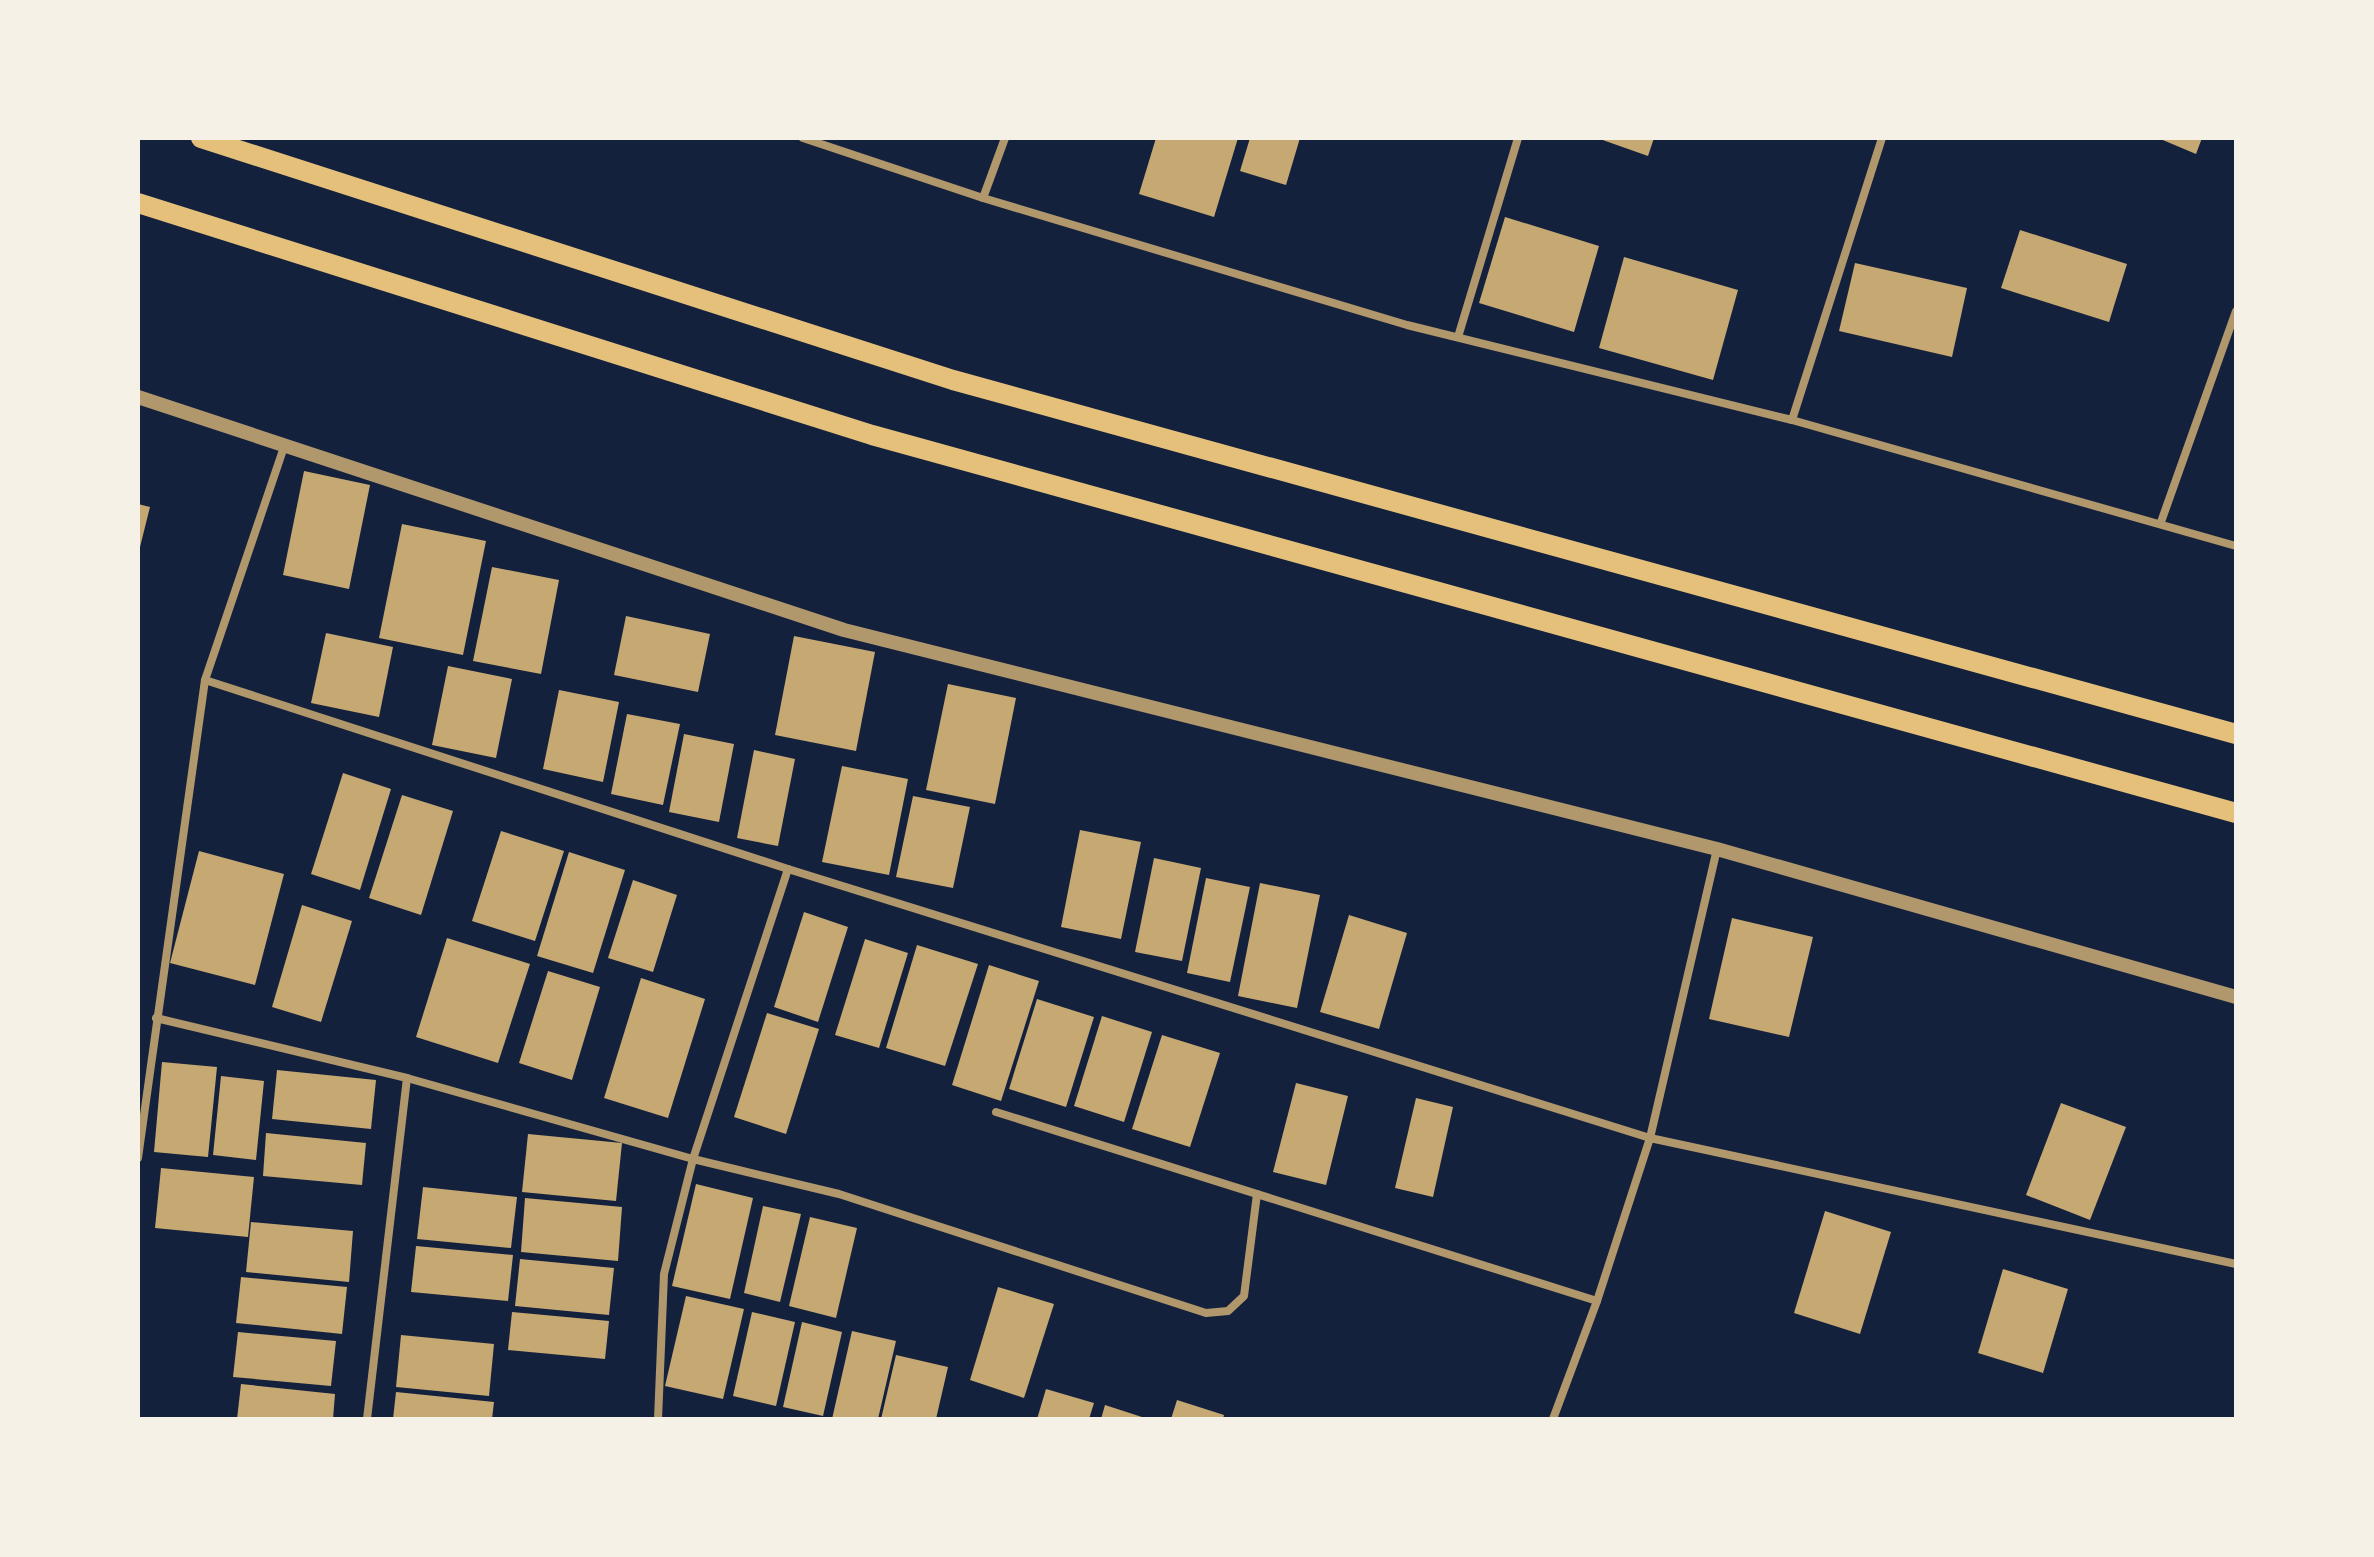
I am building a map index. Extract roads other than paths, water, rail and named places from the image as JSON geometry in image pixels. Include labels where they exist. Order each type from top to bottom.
[{"type":"main road","points":[[201,138],[953,380],[2236,734]]},
{"type":"main road","points":[[138,203],[872,435],[2236,813]]},
{"type":"street","points":[[803,138],[983,198],[1458,337],[1792,420],[2161,522],[2236,546]]},
{"type":"street","points":[[983,198],[1005,138]]},
{"type":"street","points":[[1458,337],[1518,138]]},
{"type":"street","points":[[1792,420],[1882,138]]},
{"type":"street","points":[[2161,522],[2236,311]]},
{"type":"street","points":[[138,397],[844,630],[1717,849],[2236,997]]},
{"type":"street","points":[[138,1158],[205,680],[285,443]]},
{"type":"street","points":[[205,680],[788,869],[1650,1138],[2236,1264]]},
{"type":"street","points":[[1553,1419],[1597,1301],[1650,1138],[1717,849]]},
{"type":"street","points":[[658,1419],[664,1274],[693,1159],[788,869]]},
{"type":"street","points":[[156,1018],[407,1078],[693,1159],[839,1194],[1206,1313],[1228,1311],[1244,1296],[1257,1194]]},
{"type":"street","points":[[367,1419],[407,1078]]},
{"type":"street","points":[[996,1112],[1597,1301]]}]
